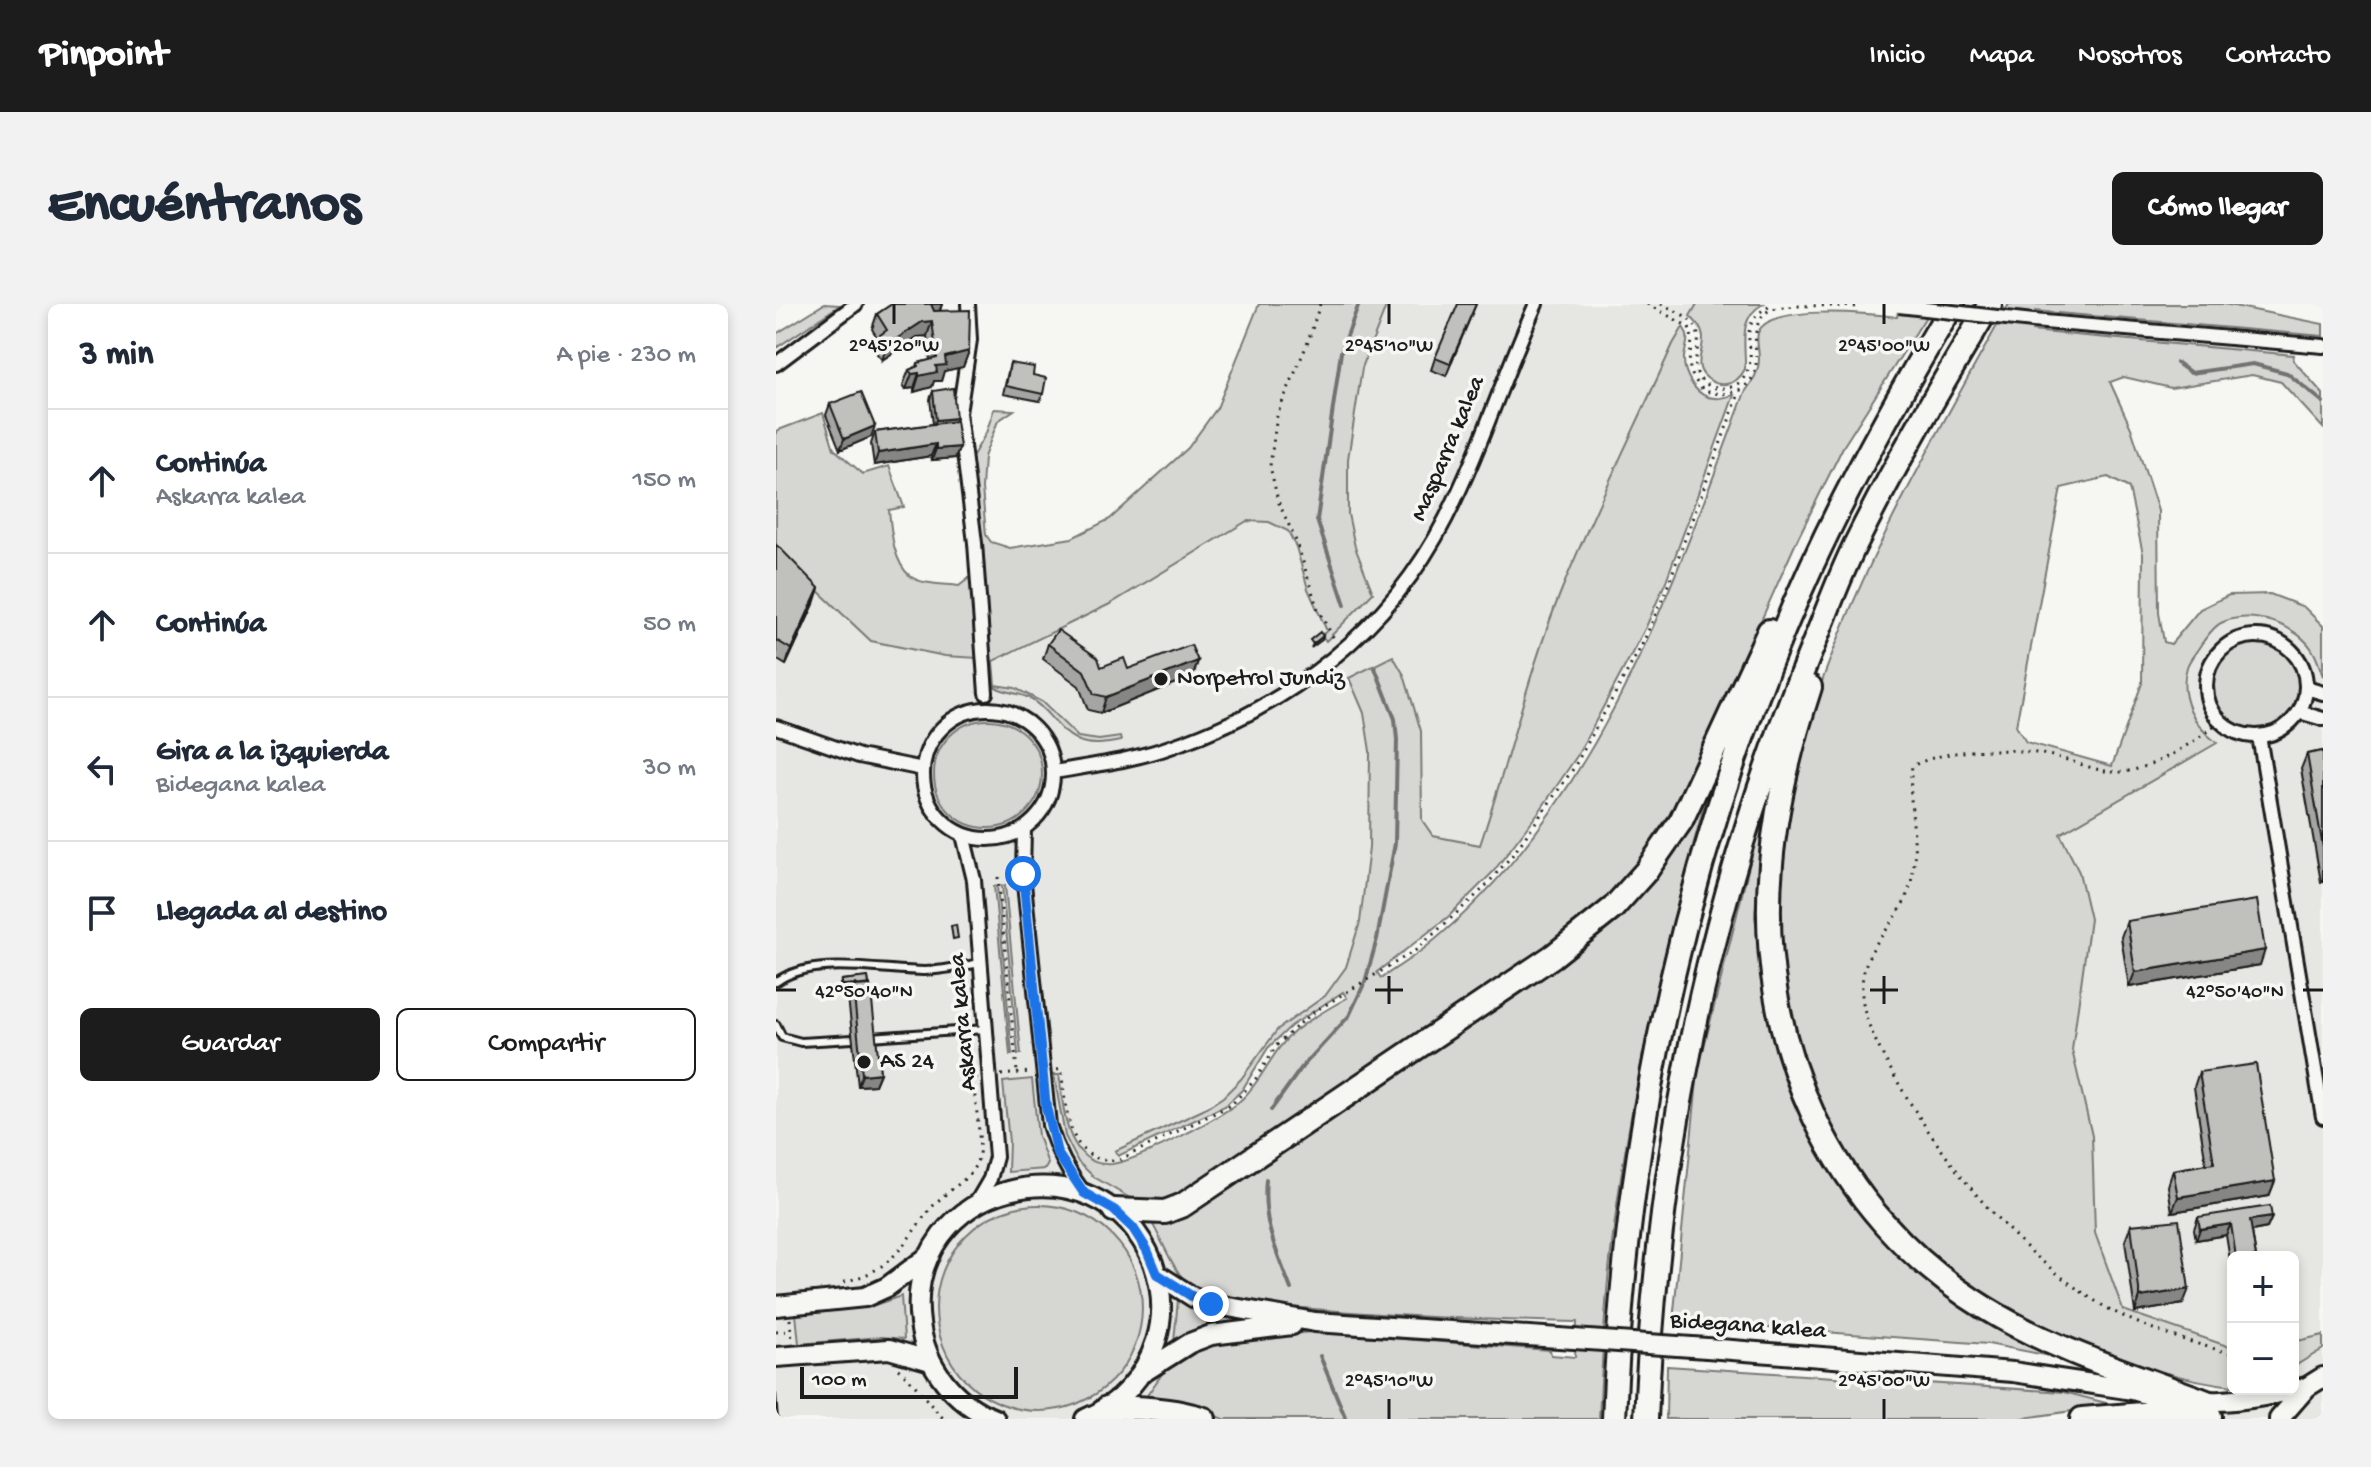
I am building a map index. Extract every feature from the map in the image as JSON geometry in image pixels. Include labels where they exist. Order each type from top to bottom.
[{"type":"highway","points":[[1614,1419],[1629,1219],[1648,1091],[1674,967],[1713,827],[1754,706],[1812,566],[1893,404],[1953,304]]},
{"type":"highway","points":[[1646,1419],[1662,1214],[1679,1098],[1702,987],[1759,785],[1782,720],[1853,550],[1922,417],[1990,304]]},
{"type":"highway","points":[[1114,1210],[1165,1212],[1183,1205],[1553,956],[1613,908],[1647,870],[1681,821],[1801,563],[1846,495]]},
{"type":"highway","points":[[1853,550],[1796,731],[1778,810],[1771,865],[1769,921],[1773,981],[1782,1034],[1800,1089],[1820,1130],[1857,1189],[1911,1252],[1955,1287],[2040,1337],[2210,1412]]},
{"type":"highway","points":[[1103,1413],[1178,1411],[1204,1419]]},
{"type":"highway","points":[[1146,1419],[1178,1411]]},
{"type":"highway","points":[[2082,1419],[2210,1412]]},
{"type":"street","points":[[776,364],[856,304]]},
{"type":"street","points":[[968,304],[970,340],[959,413],[975,543],[986,693]]},
{"type":"street","name":"Masparra kalea","points":[[1054,772],[1118,761],[1173,746],[1245,716],[1312,676],[1367,628],[1421,562],[1445,520],[1536,304]]},
{"type":"street","points":[[1899,306],[2323,346]]},
{"type":"street","points":[[2263,638],[2285,646],[2300,665],[2306,688],[2299,712],[2282,729],[2259,736],[2243,735],[2229,729],[2209,704],[2205,689],[2207,673],[2214,658],[2239,639],[2263,638]]},
{"type":"street","points":[[2306,688],[2323,693]]},
{"type":"street","points":[[990,708],[1009,712],[1027,721],[1041,735],[1051,752],[1054,772],[1053,789],[1037,818],[1024,829],[994,840],[963,835],[948,826],[932,808],[923,786],[927,750],[937,733],[952,719],[970,711],[990,708]]},
{"type":"street","points":[[2299,712],[2323,719]]},
{"type":"street","points":[[776,727],[859,756],[923,769]]},
{"type":"street","points":[[2259,736],[2323,1117]]},
{"type":"street","points":[[1024,829],[1023,874],[1049,1125],[1057,1153],[1084,1193]]},
{"type":"street","name":"Askarra kalea","points":[[963,835],[974,880],[996,1157],[990,1179],[976,1203]]},
{"type":"street","points":[[991,1418],[955,1394],[931,1361],[921,1335],[918,1308],[921,1281],[942,1234],[976,1203],[1002,1191],[1029,1186],[1057,1186],[1084,1193],[1114,1210],[1140,1239],[1157,1274],[1161,1316],[1158,1337],[1140,1375],[1103,1413],[1085,1419]]},
{"type":"street","points":[[776,1306],[865,1297],[887,1287],[930,1255]]},
{"type":"street","name":"Bidegana kalea","points":[[1157,1274],[1193,1297],[1211,1304],[1315,1322],[2013,1372],[2121,1388],[2210,1412],[2315,1382]]},
{"type":"street","name":"Bidegana kalea","points":[[1140,1375],[1190,1343],[1211,1335],[1315,1322]]},
{"type":"street","points":[[776,1357],[889,1349],[931,1361]]},
{"type":"street","points":[[2279,1419],[2315,1382]]},
{"type":"lane","points":[[776,982],[803,970],[858,966],[925,971],[981,963]]},
{"type":"lane","points":[[776,1025],[782,1037],[801,1042],[853,1039]]},
{"type":"lane","points":[[870,1037],[987,1029]]},
{"type":"path","points":[[1320,304],[1308,342],[1277,415],[1270,466],[1278,501],[1297,543],[1317,607],[1334,639]]},
{"type":"path","points":[[1647,304],[1689,327],[1693,336],[1688,356],[1689,369],[1703,390],[1723,395],[1741,388],[1756,368],[1754,340],[1764,315],[1785,306],[1859,307],[1861,304]]},
{"type":"path","points":[[1661,304],[1695,325],[1698,334],[1695,357],[1697,374],[1709,386],[1717,388],[1734,386],[1746,375],[1752,322],[1759,312],[1772,304]]},
{"type":"path","points":[[1345,995],[1416,950],[1483,889],[1514,853],[1573,769],[1641,647],[1665,593],[1741,388]]},
{"type":"path","points":[[2220,721],[2208,732],[2160,760],[2135,770],[2116,773],[2037,753],[2006,750],[1930,757],[1912,766],[1915,830],[1909,891],[1897,917],[1875,943],[1866,960],[1862,999],[1884,1058],[1923,1127],[1964,1181],[2022,1244],[2092,1299],[2125,1317],[2227,1352]]},
{"type":"path","points":[[998,877],[1017,1073]]},
{"type":"path","points":[[776,1332],[791,1331]]},
{"type":"shaded area","points":[[824,304],[840,305],[776,348],[776,334]]},
{"type":"shaded area","points":[[1259,304],[1387,304],[1362,368],[1348,459],[1348,514],[1355,547],[1373,593],[1326,641],[1321,635],[1327,631],[1308,589],[1288,531],[1269,522],[1247,521],[1110,604],[993,661],[995,685],[1015,688],[1042,702],[1078,737],[1099,740],[1120,737],[1121,741],[1093,744],[1077,740],[1036,702],[992,685],[989,681],[972,457],[986,433],[994,409],[1014,410],[998,421],[984,457],[982,488],[986,535],[991,542],[1010,548],[1072,538],[1110,519],[1188,448],[1217,408]]},
{"type":"shaded area","points":[[1387,304],[1697,304],[1673,344],[1561,590],[1480,845],[1433,836],[1422,820],[1421,731],[1393,656],[1349,678],[1364,713],[1370,751],[1369,848],[1360,922],[1346,967],[1325,996],[1278,1029],[1241,1079],[1223,1097],[1203,1110],[1115,1151],[1126,1166],[1135,1201],[1171,1257],[1176,1272],[1178,1299],[1174,1342],[1164,1371],[1146,1397],[1137,1419],[776,1419],[776,551],[871,641],[945,656],[987,658],[1015,652],[1110,604],[1247,521],[1269,522],[1288,531],[1296,547],[1308,589],[1328,632],[1326,641],[1373,593],[1355,547],[1348,514],[1348,459],[1362,368]]},
{"type":"shaded area","points":[[1697,304],[1763,304],[1749,317],[1744,341],[1745,369],[1732,382],[1714,383],[1700,370],[1702,334],[1690,316]]},
{"type":"shaded area","points":[[1899,304],[1934,304],[1843,447],[1798,538],[1691,777],[1667,821],[1637,863],[1604,900],[1555,942],[1254,1146],[1170,1199],[1152,1203],[1135,1201],[1094,1177],[1078,1162],[1065,1136],[1054,1075],[1059,1075],[1067,1125],[1080,1151],[1098,1163],[1124,1161],[1180,1137],[1233,1106],[1257,1082],[1274,1055],[1295,1031],[1347,998],[1343,992],[1291,1026],[1268,1048],[1242,1090],[1225,1106],[1118,1156],[1115,1151],[1203,1110],[1223,1097],[1241,1079],[1278,1029],[1325,996],[1346,967],[1360,922],[1369,848],[1370,751],[1364,713],[1349,678],[1393,656],[1404,675],[1421,731],[1422,820],[1433,836],[1480,845],[1539,652],[1562,589],[1616,466],[1683,327],[1687,338],[1684,364],[1692,384],[1708,397],[1734,395],[1646,627],[1577,756],[1541,809],[1493,872],[1448,917],[1377,972],[1381,978],[1426,947],[1486,892],[1538,830],[1583,763],[1622,692],[1688,543],[1745,392],[1757,372],[1758,333],[1765,324],[1798,314],[1897,317]]},
{"type":"shaded area","points":[[2009,304],[2224,304],[2323,324],[2323,336],[2035,311],[2032,331],[2294,355],[2293,360],[2323,394],[2323,428],[2281,382],[2252,375],[2171,388],[2124,377],[2110,382],[2131,428],[2158,511],[2159,613],[2164,642],[2171,644],[2200,609],[2229,595],[2270,594],[2304,607],[2323,626],[2323,676],[2307,643],[2286,627],[2246,617],[2221,623],[2209,633],[2191,659],[2185,678],[2190,710],[2201,728],[2217,743],[2060,834],[2079,872],[2090,919],[2072,1050],[2092,1136],[2095,1233],[2123,1310],[2227,1346],[2227,1385],[2163,1372],[2090,1348],[2019,1316],[1958,1279],[1906,1231],[1855,1171],[1838,1145],[1818,1101],[1786,998],[1778,895],[1791,791],[1820,688],[1860,587],[1908,488]],"holes":[[[2108,477],[2129,488],[2143,554],[2142,683],[2112,766],[2026,742],[2016,726],[2061,488]]]},
{"type":"shaded area","points":[[823,413],[834,449],[863,474],[889,466],[904,507],[889,510],[894,545],[904,570],[920,581],[959,586],[973,575],[978,658],[945,656],[871,641],[776,551],[776,431]]},
{"type":"shaded area","points":[[2248,618],[2271,620],[2296,632],[2314,651],[2323,676],[2323,1335],[2299,1341],[2299,1251],[2227,1251],[2227,1346],[2123,1310],[2094,1233],[2092,1136],[2072,1050],[2090,919],[2059,834],[2216,743],[2199,730],[2185,695],[2187,667],[2205,639],[2221,623]]},
{"type":"shaded area","points":[[2255,641],[2280,648],[2292,660],[2299,685],[2292,710],[2280,722],[2255,729],[2230,722],[2218,710],[2211,685],[2218,660],[2230,648]]},
{"type":"shaded area","points":[[988,720],[1009,724],[1026,736],[1038,753],[1042,774],[1038,795],[1026,812],[1009,824],[988,828],[967,824],[950,812],[938,795],[934,774],[938,753],[950,736],[967,724]]},
{"type":"shaded area","points":[[1710,785],[1663,961],[1627,1140],[1608,1281],[1599,1419],[1223,1419],[1183,1402],[1146,1397],[1164,1371],[1187,1354],[1206,1346],[1310,1332],[1550,1350],[1551,1355],[1575,1357],[1577,1322],[1362,1313],[1226,1300],[1202,1292],[1185,1281],[1153,1225],[1171,1219],[1570,950]]},
{"type":"shaded area","points":[[1762,814],[1755,917],[1772,1024],[1803,1117],[1849,1199],[1915,1271],[1985,1320],[2087,1363],[1988,1344],[1673,1321],[1698,1071]]},
{"type":"shaded area","points":[[1005,885],[1021,1054],[1018,1054],[1002,886]]},
{"type":"shaded area","points":[[994,886],[997,886],[1010,1055]]},
{"type":"shaded area","points":[[1032,1079],[1038,1136],[1048,1164],[1045,1169],[1008,1172],[1009,1142],[1003,1082]]},
{"type":"shaded area","points":[[1039,1205],[1079,1213],[1112,1235],[1134,1268],[1142,1308],[1134,1348],[1112,1381],[1079,1403],[1039,1411],[999,1403],[966,1381],[944,1348],[936,1308],[944,1268],[966,1235],[999,1213]]},
{"type":"shaded area","points":[[901,1296],[904,1339],[881,1337],[799,1344],[796,1314],[869,1307]]},
{"type":"shaded area","points":[[1178,1299],[1197,1308],[1248,1318],[1248,1321],[1203,1329],[1174,1342]]},
{"type":"shaded area","points":[[2323,1335],[2323,1349],[2299,1363],[2299,1341]]},
{"type":"shaded area","points":[[2323,1349],[2323,1419],[2182,1419],[2227,1390],[2227,1395],[2299,1395],[2299,1363]]},
{"type":"shaded area","points":[[1667,1366],[2064,1392],[2114,1405],[2017,1419],[1666,1419]]},
{"type":"building","points":[[892,304],[931,304],[934,311],[970,310],[969,351],[945,357],[946,365],[936,366],[937,372],[919,376],[919,373],[912,374],[909,370],[918,363],[937,358],[932,321],[922,322],[887,345],[880,335],[887,330],[877,314]]},
{"type":"building","points":[[1458,304],[1476,304],[1450,364],[1435,358]]},
{"type":"building","points":[[1010,363],[1034,367],[1033,375],[1046,378],[1043,394],[1006,386]]},
{"type":"building","points":[[953,388],[956,418],[936,420],[933,391]]},
{"type":"building","points":[[861,392],[875,426],[844,439],[830,404]]},
{"type":"building","points":[[956,421],[960,447],[936,449],[936,444],[878,453],[875,432]]},
{"type":"building","points":[[776,545],[819,588],[791,649],[776,640]]},
{"type":"building","points":[[1058,630],[1098,658],[1101,667],[1124,658],[1128,669],[1191,645],[1198,661],[1106,697],[1094,694],[1084,671],[1048,644]]},
{"type":"building","points":[[1320,632],[1323,636],[1313,644],[1310,640]]},
{"type":"building","points":[[2323,751],[2323,848],[2307,754]]},
{"type":"building","points":[[2257,900],[2265,950],[2135,972],[2127,921]]},
{"type":"building","points":[[956,925],[958,938],[953,939],[951,926]]},
{"type":"building","points":[[868,977],[869,985],[842,985],[842,980]]},
{"type":"building","points":[[870,984],[880,1073],[862,1075],[853,986]]},
{"type":"building","points":[[2256,1064],[2275,1181],[2178,1197],[2173,1170],[2214,1163],[2199,1072]]},
{"type":"building","points":[[2270,1206],[2272,1217],[2250,1220],[2255,1251],[2235,1251],[2231,1224],[2200,1229],[2198,1217]]},
{"type":"building","points":[[2179,1220],[2189,1289],[2140,1297],[2131,1225]]},
{"type":"waterway","points":[[1345,605],[1317,520],[1341,352],[1359,304]]},
{"type":"waterway","points":[[2177,363],[2191,373],[2253,364],[2287,373],[2323,402]]},
{"type":"waterway","points":[[1271,1110],[1302,1067],[1349,1016],[1365,982],[1377,939],[1395,843],[1397,740],[1395,719],[1375,668]]},
{"type":"waterway","points":[[1266,1180],[1268,1223],[1291,1289]]},
{"type":"waterway","points":[[1320,1356],[1346,1419]]},
{"type":"place","name":"Norpetrol Jundiz","points":[[1161,679]]},
{"type":"place","name":"AS 24","points":[[864,1062]]},
{"type":"route","points":[[1023,874],[1046,1107],[1057,1153],[1084,1193],[1114,1210],[1133,1228],[1157,1274],[1193,1297],[1211,1304]]}]
